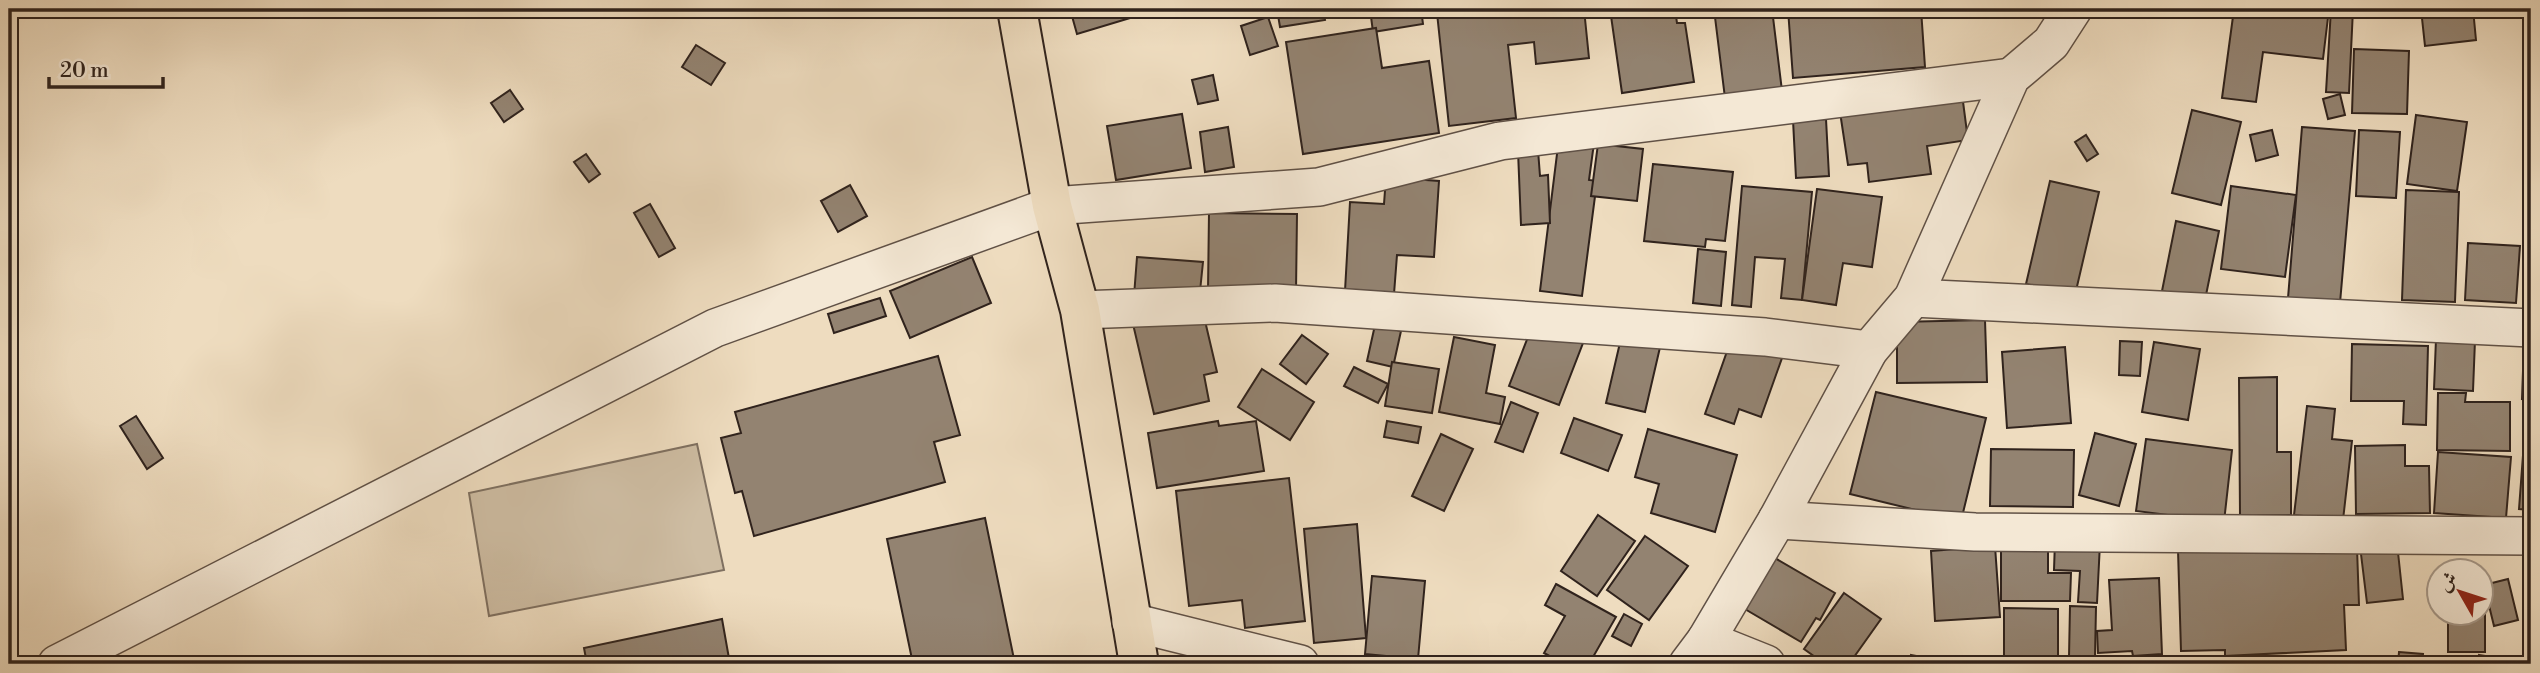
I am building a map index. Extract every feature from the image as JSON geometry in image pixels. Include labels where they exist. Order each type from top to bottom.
[{"type":"main road","points":[[1017,9],[1052,206],[1080,310],[1139,664]]},
{"type":"street","points":[[1766,664],[1697,652],[1777,520],[1869,350],[1913,298],[2011,77],[2051,43],[2073,9]]},
{"type":"street","points":[[57,664],[715,328],[1052,206],[1319,187],[1500,141],[2011,77]]},
{"type":"street","points":[[1913,298],[2531,328]]},
{"type":"street","points":[[1080,310],[1275,303],[1765,337],[1869,350]]},
{"type":"street","points":[[1777,520],[1975,532],[2531,536]]},
{"type":"street","points":[[1131,622],[1300,664]]},
{"type":"shaded area","points":[[697,444],[724,570],[489,616],[469,493]]},
{"type":"building","points":[[1070,9],[1160,9],[1077,34]]},
{"type":"building","points":[[1277,9],[1323,9],[1325,20],[1280,27]]},
{"type":"building","points":[[1370,9],[1421,9],[1423,24],[1373,32]]},
{"type":"building","points":[[1474,9],[1546,9],[1547,12],[1584,9],[1589,58],[1536,64],[1534,42],[1508,45],[1516,118],[1449,126],[1437,13]]},
{"type":"building","points":[[1610,9],[1675,9],[1677,23],[1685,23],[1694,82],[1622,93]]},
{"type":"building","points":[[1714,9],[1772,9],[1782,91],[1725,98]]},
{"type":"building","points":[[1788,9],[1921,9],[1925,67],[1793,78]]},
{"type":"building","points":[[2234,9],[2329,9],[2323,59],[2263,52],[2256,102],[2222,98]]},
{"type":"building","points":[[2331,9],[2353,9],[2349,93],[2326,92]]},
{"type":"building","points":[[2421,9],[2473,9],[2476,40],[2425,46]]},
{"type":"building","points":[[1268,17],[1278,46],[1250,55],[1241,26]]},
{"type":"building","points":[[1376,28],[1382,68],[1429,61],[1439,133],[1303,154],[1286,42]]},
{"type":"building","points":[[696,45],[725,63],[711,85],[682,67]]},
{"type":"building","points":[[2354,49],[2409,51],[2407,114],[2352,113]]},
{"type":"building","points":[[1213,75],[1218,100],[1198,104],[1192,80]]},
{"type":"building","points":[[510,90],[523,109],[504,122],[491,103]]},
{"type":"building","points":[[1962,94],[1968,140],[1927,146],[1931,174],[1869,182],[1867,163],[1848,165],[1840,112]]},
{"type":"building","points":[[2340,94],[2345,115],[2328,119],[2323,99]]},
{"type":"building","points":[[2192,110],[2241,122],[2221,205],[2172,193]]},
{"type":"building","points":[[1182,114],[1191,168],[1116,180],[1107,126]]},
{"type":"building","points":[[2416,115],[2467,122],[2457,191],[2407,184]]},
{"type":"building","points":[[1826,119],[1829,176],[1796,178],[1793,120]]},
{"type":"building","points":[[1228,127],[1234,167],[1205,172],[1200,132]]},
{"type":"building","points":[[2302,127],[2355,131],[2340,303],[2288,298]]},
{"type":"building","points":[[2272,130],[2278,155],[2256,161],[2250,135]]},
{"type":"building","points":[[2359,130],[2400,132],[2396,198],[2356,196]]},
{"type":"building","points":[[2086,135],[2098,154],[2087,161],[2075,142]]},
{"type":"building","points":[[1559,138],[1594,143],[1589,180],[1597,181],[1582,296],[1540,291]]},
{"type":"building","points":[[1598,144],[1643,149],[1637,201],[1591,196]]},
{"type":"building","points":[[1538,150],[1540,176],[1548,175],[1550,223],[1521,225],[1518,151]]},
{"type":"building","points":[[586,154],[600,174],[589,182],[574,162]]},
{"type":"building","points":[[1653,164],[1733,172],[1725,241],[1706,239],[1705,247],[1644,241]]},
{"type":"building","points":[[2527,175],[2531,175],[2531,212]]},
{"type":"building","points":[[1386,177],[1439,181],[1434,257],[1397,255],[1394,294],[1345,291],[1350,202],[1384,204]]},
{"type":"building","points":[[2050,181],[2099,192],[2075,295],[2026,284]]},
{"type":"building","points":[[850,185],[867,216],[838,232],[821,201]]},
{"type":"building","points":[[1742,186],[1812,192],[1802,300],[1781,298],[1785,259],[1755,257],[1751,307],[1732,305]]},
{"type":"building","points":[[2231,186],[2296,195],[2285,277],[2221,269]]},
{"type":"building","points":[[1817,189],[1882,197],[1872,267],[1843,263],[1836,305],[1802,300]]},
{"type":"building","points":[[2406,190],[2459,192],[2455,302],[2402,300]]},
{"type":"building","points":[[650,204],[675,248],[659,257],[634,213]]},
{"type":"building","points":[[1209,213],[1297,214],[1296,291],[1208,290]]},
{"type":"building","points":[[2176,221],[2219,231],[2205,300],[2162,291]]},
{"type":"building","points":[[2528,231],[2531,231],[2531,298]]},
{"type":"building","points":[[2468,243],[2520,246],[2516,303],[2465,300]]},
{"type":"building","points":[[1698,249],[1726,252],[1721,306],[1693,303]]},
{"type":"building","points":[[972,257],[991,303],[910,338],[890,291]]},
{"type":"building","points":[[1137,257],[1203,262],[1199,301],[1134,296]]},
{"type":"building","points":[[880,298],[886,316],[834,333],[828,314]]},
{"type":"building","points":[[1202,308],[1217,372],[1204,375],[1209,401],[1154,414],[1133,324]]},
{"type":"building","points":[[1985,320],[1987,382],[1897,383],[1897,322]]},
{"type":"building","points":[[1533,324],[1583,343],[1559,405],[1509,386]]},
{"type":"building","points":[[1375,325],[1401,331],[1393,367],[1367,361]]},
{"type":"building","points":[[1622,334],[1661,343],[1645,412],[1606,403]]},
{"type":"building","points":[[1302,335],[1328,354],[1306,384],[1280,364]]},
{"type":"building","points":[[1454,337],[1495,345],[1486,393],[1505,397],[1500,424],[1439,412]]},
{"type":"building","points":[[2436,339],[2475,340],[2473,391],[2434,389]]},
{"type":"building","points":[[1731,340],[1782,358],[1761,417],[1739,409],[1734,424],[1705,414]]},
{"type":"building","points":[[2120,341],[2142,342],[2140,376],[2119,375]]},
{"type":"building","points":[[2154,342],[2200,349],[2188,420],[2142,412]]},
{"type":"building","points":[[2524,343],[2531,344],[2531,400],[2522,399]]},
{"type":"building","points":[[2352,344],[2428,346],[2426,425],[2403,424],[2404,401],[2351,401]]},
{"type":"building","points":[[2065,347],[2071,423],[2007,428],[2002,352]]},
{"type":"building","points":[[938,356],[960,435],[934,442],[945,482],[754,536],[742,491],[735,493],[721,438],[741,433],[735,412]]},
{"type":"building","points":[[1392,362],[1439,369],[1432,413],[1385,406]]},
{"type":"building","points":[[1354,367],[1388,384],[1378,403],[1344,386]]},
{"type":"building","points":[[1262,369],[1314,402],[1290,440],[1238,407]]},
{"type":"building","points":[[2277,377],[2277,452],[2291,452],[2291,515],[2240,515],[2239,378]]},
{"type":"building","points":[[1876,392],[1986,418],[1961,521],[1850,494]]},
{"type":"building","points":[[2438,393],[2466,393],[2465,402],[2510,402],[2510,451],[2437,450]]},
{"type":"building","points":[[1511,402],[1538,413],[1523,452],[1495,442]]},
{"type":"building","points":[[2307,406],[2335,409],[2332,439],[2352,441],[2343,520],[2294,515]]},
{"type":"building","points":[[136,416],[163,458],[147,469],[120,426]]},
{"type":"building","points":[[1574,418],[1622,435],[1608,471],[1561,453]]},
{"type":"building","points":[[1218,421],[1219,426],[1256,421],[1264,471],[1157,488],[1148,433]]},
{"type":"building","points":[[1387,421],[1421,427],[1418,443],[1384,437]]},
{"type":"building","points":[[1648,429],[1737,455],[1715,532],[1651,513],[1659,484],[1635,477]]},
{"type":"building","points":[[2095,433],[2136,444],[2119,506],[2079,495]]},
{"type":"building","points":[[1441,434],[1473,449],[1444,511],[1412,496]]},
{"type":"building","points":[[2146,439],[2232,450],[2224,522],[2136,511]]},
{"type":"building","points":[[2524,442],[2531,443],[2531,510],[2519,509]]},
{"type":"building","points":[[2405,445],[2405,466],[2429,466],[2430,513],[2356,514],[2355,446]]},
{"type":"building","points":[[1991,449],[2074,450],[2073,507],[1990,506]]},
{"type":"building","points":[[2438,452],[2511,457],[2506,518],[2434,513]]},
{"type":"building","points":[[1289,478],[1305,621],[1245,628],[1242,600],[1189,606],[1176,491]]},
{"type":"building","points":[[1598,515],[1635,541],[1597,596],[1561,571]]},
{"type":"building","points":[[985,518],[1015,664],[913,664],[887,539]]},
{"type":"building","points":[[1357,524],[1366,638],[1314,643],[1304,529]]},
{"type":"building","points":[[1645,536],[1688,566],[1649,620],[1607,590]]},
{"type":"building","points":[[2055,541],[2100,543],[2097,603],[2078,602],[2080,571],[2054,570]]},
{"type":"building","points":[[2397,543],[2403,599],[2367,603],[2360,546]]},
{"type":"building","points":[[2001,545],[2048,546],[2048,573],[2071,573],[2070,601],[2001,601]]},
{"type":"building","points":[[1995,546],[2000,617],[1935,621],[1931,551]]},
{"type":"building","points":[[2357,548],[2359,605],[2344,605],[2346,650],[2225,656],[2225,650],[2181,651],[2178,550]]},
{"type":"building","points":[[1768,554],[1835,593],[1820,620],[1816,618],[1801,642],[1738,605]]},
{"type":"building","points":[[1372,576],[1425,581],[1418,659],[1365,654]]},
{"type":"building","points":[[2159,578],[2162,654],[2133,656],[2132,651],[2098,653],[2097,631],[2112,630],[2109,580]]},
{"type":"building","points":[[2508,579],[2518,620],[2494,626],[2494,582]]},
{"type":"building","points":[[1556,584],[1616,617],[1589,664],[1564,664],[1544,653],[1565,616],[1545,605]]},
{"type":"building","points":[[1844,593],[1881,619],[1849,664],[1825,664],[1804,649]]},
{"type":"building","points":[[2070,606],[2096,607],[2095,657],[2069,657]]},
{"type":"building","points":[[2004,608],[2058,609],[2058,662],[2004,663]]},
{"type":"building","points":[[1624,614],[1642,624],[1631,646],[1612,636]]},
{"type":"building","points":[[722,619],[730,664],[587,664],[584,648]]},
{"type":"building","points":[[2448,628],[2485,628],[2485,652],[2448,652]]},
{"type":"building","points":[[1242,651],[1245,664],[1190,664],[1190,663]]},
{"type":"building","points":[[2399,652],[2423,654],[2422,664],[2398,664]]},
{"type":"building","points":[[1911,655],[1959,664],[1909,664]]},
{"type":"building","points":[[2479,655],[2531,663],[2531,664],[2477,664]]},
{"type":"building","points":[[2258,656],[2330,663],[2257,664]]}]
